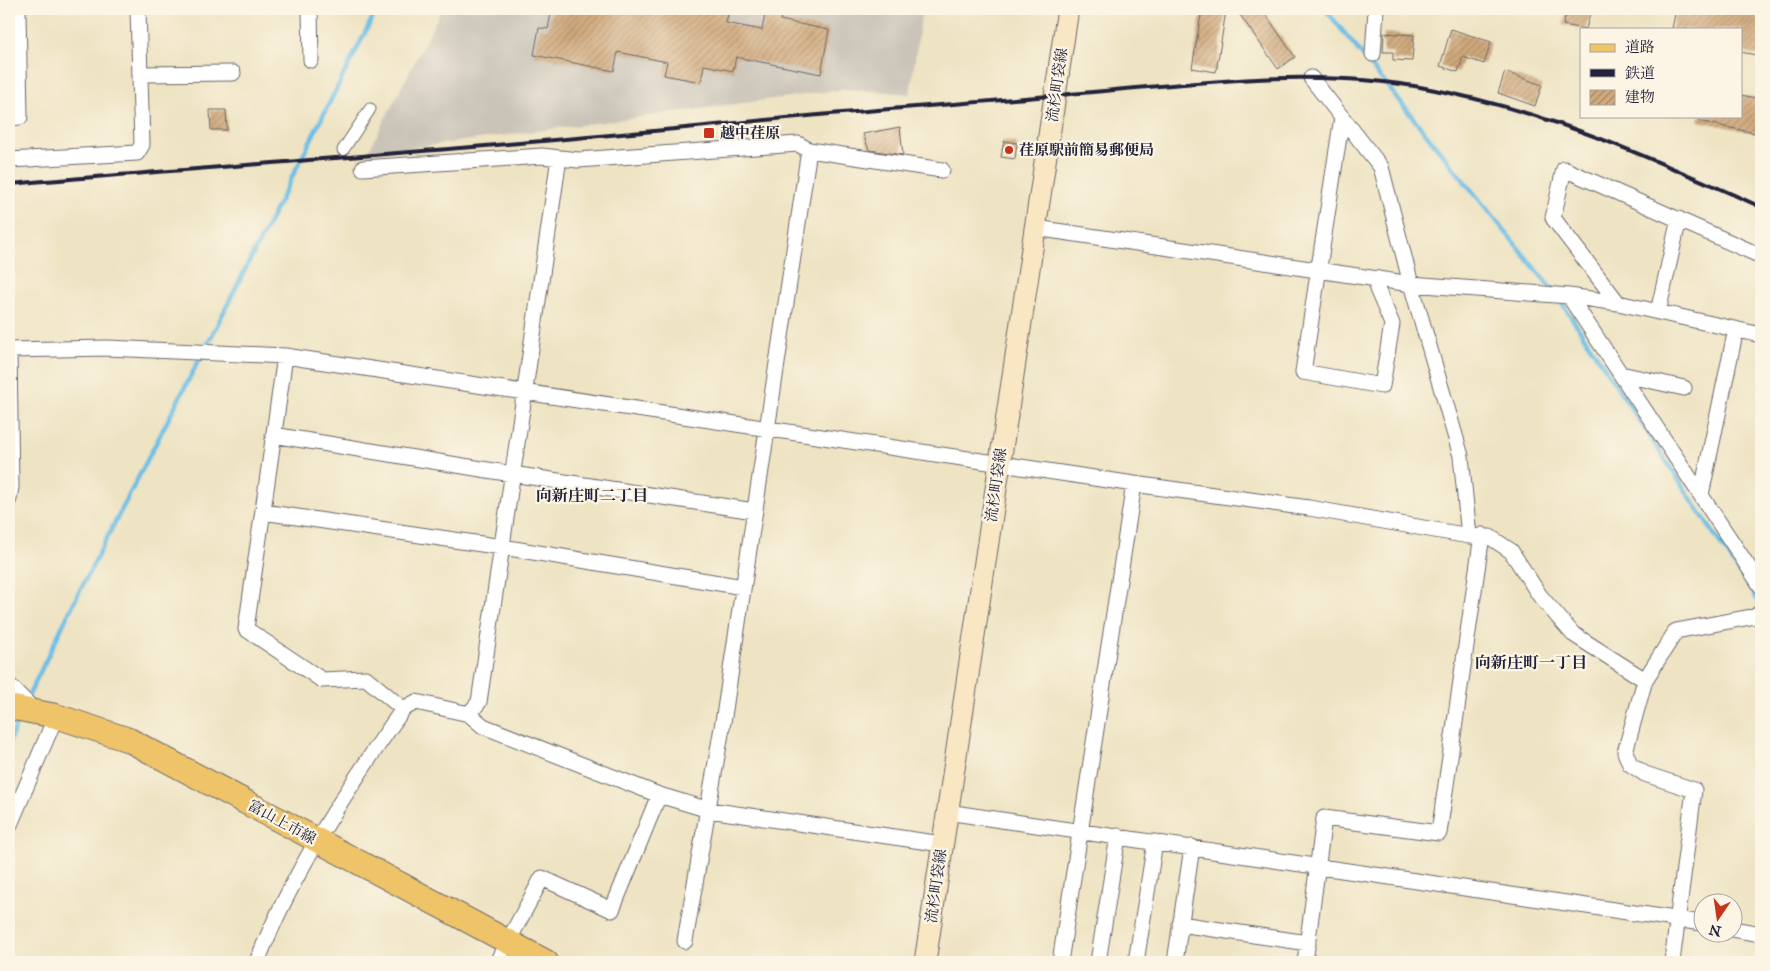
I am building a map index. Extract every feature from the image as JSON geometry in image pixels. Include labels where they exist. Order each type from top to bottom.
[{"type":"main road","name":"流杉町袋線","points":[[925,962],[1036,228],[1053,96],[1068,9]]},
{"type":"main road","name":"富山上市線","points":[[9,707],[46,714],[129,740],[316,842],[503,953],[546,962]]},
{"type":"street","points":[[9,118],[20,117],[18,9]]},
{"type":"street","points":[[9,160],[137,153],[142,145],[138,9]]},
{"type":"street","points":[[310,9],[311,60]]},
{"type":"street","points":[[1373,54],[1376,9]]},
{"type":"street","points":[[140,74],[233,73]]},
{"type":"street","points":[[1305,962],[1324,818],[1438,833],[1476,535],[1461,456],[1411,284],[1381,167],[1311,78]]},
{"type":"street","points":[[343,150],[370,109]]},
{"type":"street","points":[[1342,117],[1303,372],[1382,386],[1392,324],[1378,289],[1379,279]]},
{"type":"street","points":[[364,168],[542,156],[578,160],[798,144],[810,150],[942,170]]},
{"type":"street","points":[[685,941],[709,810],[810,150]]},
{"type":"street","points":[[469,714],[480,702],[559,158]]},
{"type":"street","points":[[1618,303],[1553,218],[1564,169],[1761,256]]},
{"type":"street","points":[[1658,312],[1679,219]]},
{"type":"street","points":[[1036,228],[1411,284],[1569,296],[1618,303],[1761,335]]},
{"type":"street","points":[[1569,296],[1761,586]]},
{"type":"street","points":[[1701,495],[1736,329]]},
{"type":"street","points":[[9,498],[11,487],[9,350],[108,348],[285,356],[767,427],[1134,484],[1309,508],[1490,537],[1511,551],[1540,596],[1573,634],[1645,680]]},
{"type":"street","points":[[285,356],[246,629],[322,680],[366,678],[403,709]]},
{"type":"street","points":[[1620,374],[1684,388]]},
{"type":"street","points":[[273,435],[754,511]]},
{"type":"street","points":[[1060,962],[1134,484]]},
{"type":"street","points":[[263,512],[502,547],[743,588]]},
{"type":"street","points":[[1672,962],[1694,790],[1646,774],[1630,764],[1625,752],[1645,680],[1676,631],[1756,616],[1761,612]]},
{"type":"street","points":[[9,685],[46,714],[9,827]]},
{"type":"street","points":[[257,962],[269,933],[316,842],[348,788],[403,709],[416,702],[469,714],[483,726],[658,795],[709,810],[942,844]]},
{"type":"street","points":[[503,953],[542,878],[612,910],[658,795]]},
{"type":"street","points":[[947,812],[1692,921]]},
{"type":"street","points":[[1098,962],[1118,836]]},
{"type":"street","points":[[1136,962],[1155,842]]},
{"type":"street","points":[[1175,962],[1192,847]]},
{"type":"street","points":[[1180,924],[1308,943]]},
{"type":"street","points":[[1742,931],[1761,934]]},
{"type":"shaded area","points":[[442,9],[922,9],[910,94],[847,89],[367,154]]},
{"type":"building","points":[[552,9],[723,9],[729,10],[726,23],[762,30],[766,9],[783,9],[780,20],[829,30],[821,74],[736,57],[733,71],[704,65],[701,82],[664,75],[667,62],[618,52],[614,71],[534,55],[539,28],[548,29]]},
{"type":"building","points":[[1202,9],[1226,11],[1216,72],[1192,68]]},
{"type":"building","points":[[1236,9],[1262,9],[1295,57],[1278,69]]},
{"type":"building","points":[[1567,9],[1591,9],[1586,28],[1563,25]]},
{"type":"building","points":[[1676,9],[1761,9],[1761,56],[1742,52],[1742,28],[1672,28]]},
{"type":"building","points":[[1451,29],[1491,42],[1484,64],[1463,57],[1458,72],[1440,66]]},
{"type":"building","points":[[1384,33],[1414,35],[1412,61],[1393,60],[1393,52],[1383,52]]},
{"type":"building","points":[[1505,72],[1542,85],[1535,106],[1498,93]]},
{"type":"building","points":[[1742,95],[1761,99],[1759,134],[1698,121],[1699,118],[1742,118]]},
{"type":"building","points":[[210,110],[226,110],[227,130],[211,130]]},
{"type":"building","points":[[900,127],[903,155],[869,150],[863,134]]},
{"type":"building","points":[[1004,141],[1017,143],[1015,159],[1001,157]]},
{"type":"waterway","points":[[205,349],[377,9]]},
{"type":"waterway","points":[[1325,9],[1554,292]]},
{"type":"waterway","points":[[1560,300],[1761,605]]},
{"type":"waterway","points":[[27,699],[80,590],[201,356]]},
{"type":"waterway","points":[[9,743],[19,717]]},
{"type":"railway","points":[[9,184],[482,146],[1197,83],[1288,78],[1334,78],[1425,88],[1513,109],[1597,137],[1761,207]]},
{"type":"place","name":"越中荏原","points":[[709,133]]},
{"type":"place","name":"荏原駅前簡易郵便局","points":[[1009,150]]},
{"type":"district","name":"向新庄町二丁目","points":[[592,495]]},
{"type":"district","name":"向新庄町一丁目","points":[[1531,662]]}]
